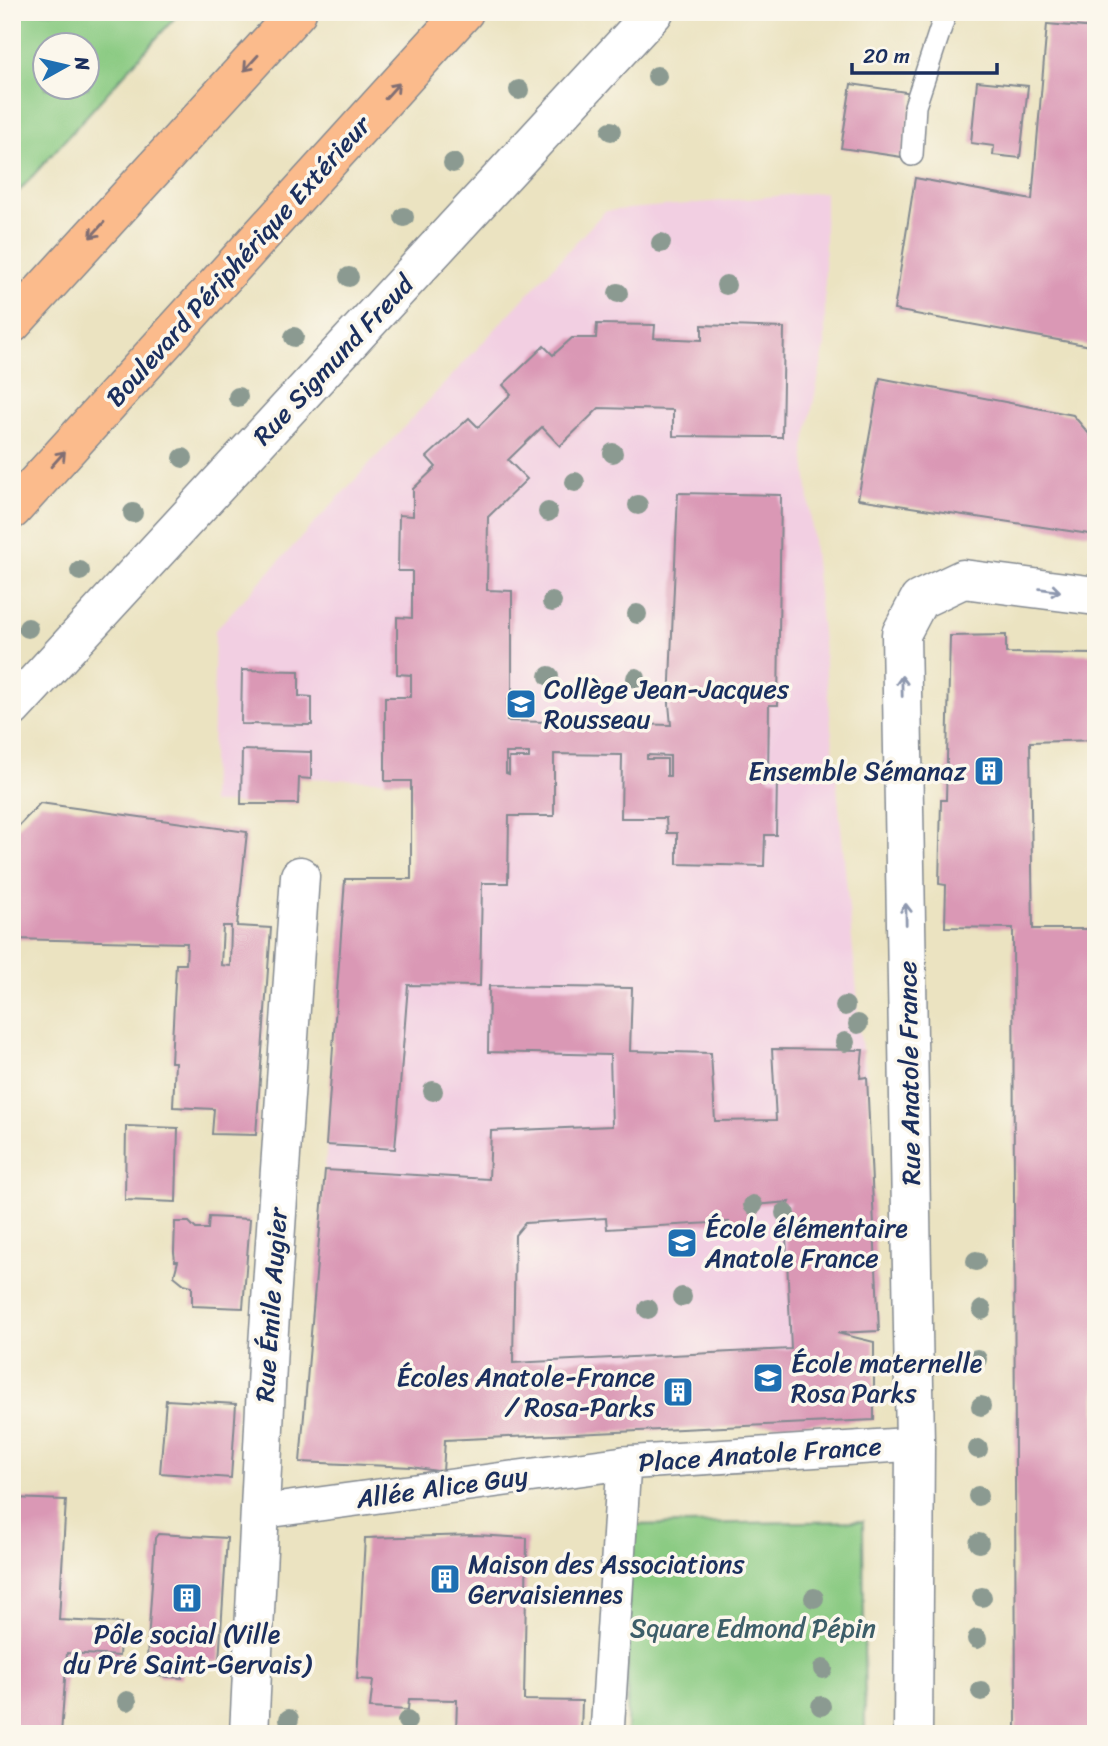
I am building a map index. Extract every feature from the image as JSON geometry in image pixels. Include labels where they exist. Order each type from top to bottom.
[{"type":"highway","points":[[12,324],[297,12]]},
{"type":"highway","name":"Boulevard Périphérique Extérieur","points":[[12,510],[464,12]]},
{"type":"street","name":"Rue Sigmund Freud","points":[[12,708],[654,12]]},
{"type":"street","name":"Rue Anatole France","points":[[913,1734],[915,1444],[901,634],[919,600],[963,579],[1096,596]]},
{"type":"street","name":"Rue Émile Augier","points":[[249,1734],[260,1512],[300,876]]},
{"type":"street","name":"Place Anatole France","points":[[607,1734],[624,1463],[915,1444]]},
{"type":"street","name":"Allée Alice Guy","points":[[260,1512],[624,1463]]},
{"type":"lane","points":[[912,155],[915,106],[946,12]]},
{"type":"shaded area","name":"Collège Jean-Jacques Rousseau","points":[[825,192],[825,346],[804,448],[858,1024],[867,1077],[879,1331],[838,1333],[874,1342],[874,1420],[480,1438],[325,1170],[345,879],[411,879],[411,781],[299,778],[298,804],[211,803],[215,630],[605,211]]},
{"type":"green space","points":[[12,12],[180,12],[102,99],[102,32],[32,32],[32,102],[99,102],[12,199]]},
{"type":"green space","name":"Square Edmond Pépin","points":[[863,1521],[865,1734],[627,1734],[629,1525]]},
{"type":"building","points":[[1047,24],[1096,28],[1096,347],[894,310],[915,178],[1032,200]]},
{"type":"building","points":[[977,81],[1028,86],[1020,158],[993,155],[994,146],[971,143]]},
{"type":"building","points":[[851,84],[913,93],[902,157],[841,148]]},
{"type":"building","points":[[597,324],[655,325],[654,338],[702,340],[702,325],[784,328],[782,437],[673,436],[673,410],[599,408],[560,446],[542,427],[508,460],[527,479],[488,517],[487,590],[512,591],[512,700],[508,700],[507,721],[671,725],[669,704],[678,493],[781,495],[778,705],[769,705],[768,778],[777,779],[776,835],[765,835],[764,866],[677,864],[677,833],[667,833],[666,818],[621,818],[622,755],[554,754],[554,816],[509,816],[508,883],[482,883],[480,986],[408,985],[395,1149],[326,1145],[345,879],[411,879],[411,781],[385,781],[385,697],[411,697],[411,675],[397,674],[397,617],[412,618],[412,571],[398,571],[399,515],[413,516],[413,489],[436,467],[427,457],[469,418],[478,427],[511,394],[503,385],[544,346],[553,355],[572,338],[596,338]],"holes":[[[506,753],[529,753],[529,758],[509,758],[509,774],[506,773]],[[647,755],[670,756],[670,776],[667,776],[667,759],[647,759]]]},
{"type":"building","points":[[880,378],[1073,415],[1096,442],[1096,535],[858,499]]},
{"type":"building","points":[[1006,635],[1006,653],[1096,654],[1096,740],[1030,742],[1033,929],[1096,929],[1096,1734],[1016,1734],[1013,928],[945,927],[946,885],[939,884],[941,800],[946,800],[950,636]]},
{"type":"building","points":[[242,670],[299,671],[299,696],[312,697],[312,725],[241,724]]},
{"type":"building","points":[[242,750],[311,752],[311,779],[299,778],[298,804],[241,804]]},
{"type":"building","points":[[40,803],[247,832],[237,926],[271,928],[256,1135],[212,1134],[214,1109],[173,1107],[175,1062],[171,1062],[176,964],[186,964],[187,943],[12,939],[12,833]],"holes":[[[223,926],[231,926],[230,966],[221,965]]]},
{"type":"building","points":[[489,986],[632,988],[630,1051],[711,1053],[715,1121],[776,1120],[772,1049],[863,1050],[860,1078],[867,1077],[879,1331],[837,1333],[874,1342],[874,1420],[445,1440],[443,1472],[412,1467],[300,1462],[325,1170],[489,1179],[491,1131],[612,1126],[610,1055],[488,1052]],"holes":[[[790,1202],[785,1213],[791,1349],[513,1363],[515,1235],[525,1223],[606,1218],[607,1229],[729,1222],[729,1228],[754,1226],[753,1205]]]},
{"type":"building","points":[[126,1126],[178,1128],[176,1202],[125,1200]]},
{"type":"building","points":[[209,1217],[250,1219],[243,1308],[192,1306],[192,1286],[184,1284],[174,1276],[178,1261],[175,1261],[174,1252],[175,1222],[189,1222],[196,1229],[208,1229]]},
{"type":"building","points":[[166,1400],[236,1404],[231,1478],[160,1473]]},
{"type":"building","points":[[12,1498],[66,1500],[59,1620],[121,1623],[119,1656],[67,1653],[61,1734],[12,1734]]},
{"type":"building","name":"Pôle social (Ville du Pré Saint-Gervais)","points":[[158,1534],[227,1538],[219,1662],[183,1660],[182,1678],[158,1676],[159,1658],[147,1658],[155,1538]]},
{"type":"building","name":"Maison des Associations Gervaisiennes","points":[[476,1535],[527,1538],[524,1700],[582,1701],[581,1734],[456,1734],[457,1700],[409,1699],[408,1710],[370,1708],[373,1680],[357,1679],[365,1538]]},
{"type":"place","name":"Collège Jean-Jacques Rousseau","points":[[521,704]]},
{"type":"place","name":"Ensemble Sémanaz","points":[[989,771]]},
{"type":"place","name":"École élémentaire Anatole France","points":[[682,1243]]},
{"type":"place","name":"École maternelle Rosa Parks","points":[[768,1378]]},
{"type":"place","name":"Écoles Anatole-France / Rosa-Parks","points":[[678,1392]]},
{"type":"place","name":"Maison des Associations Gervaisiennes","points":[[445,1579]]},
{"type":"place","name":"Pôle social (Ville du Pré Saint-Gervais)","points":[[187,1598]]}]
